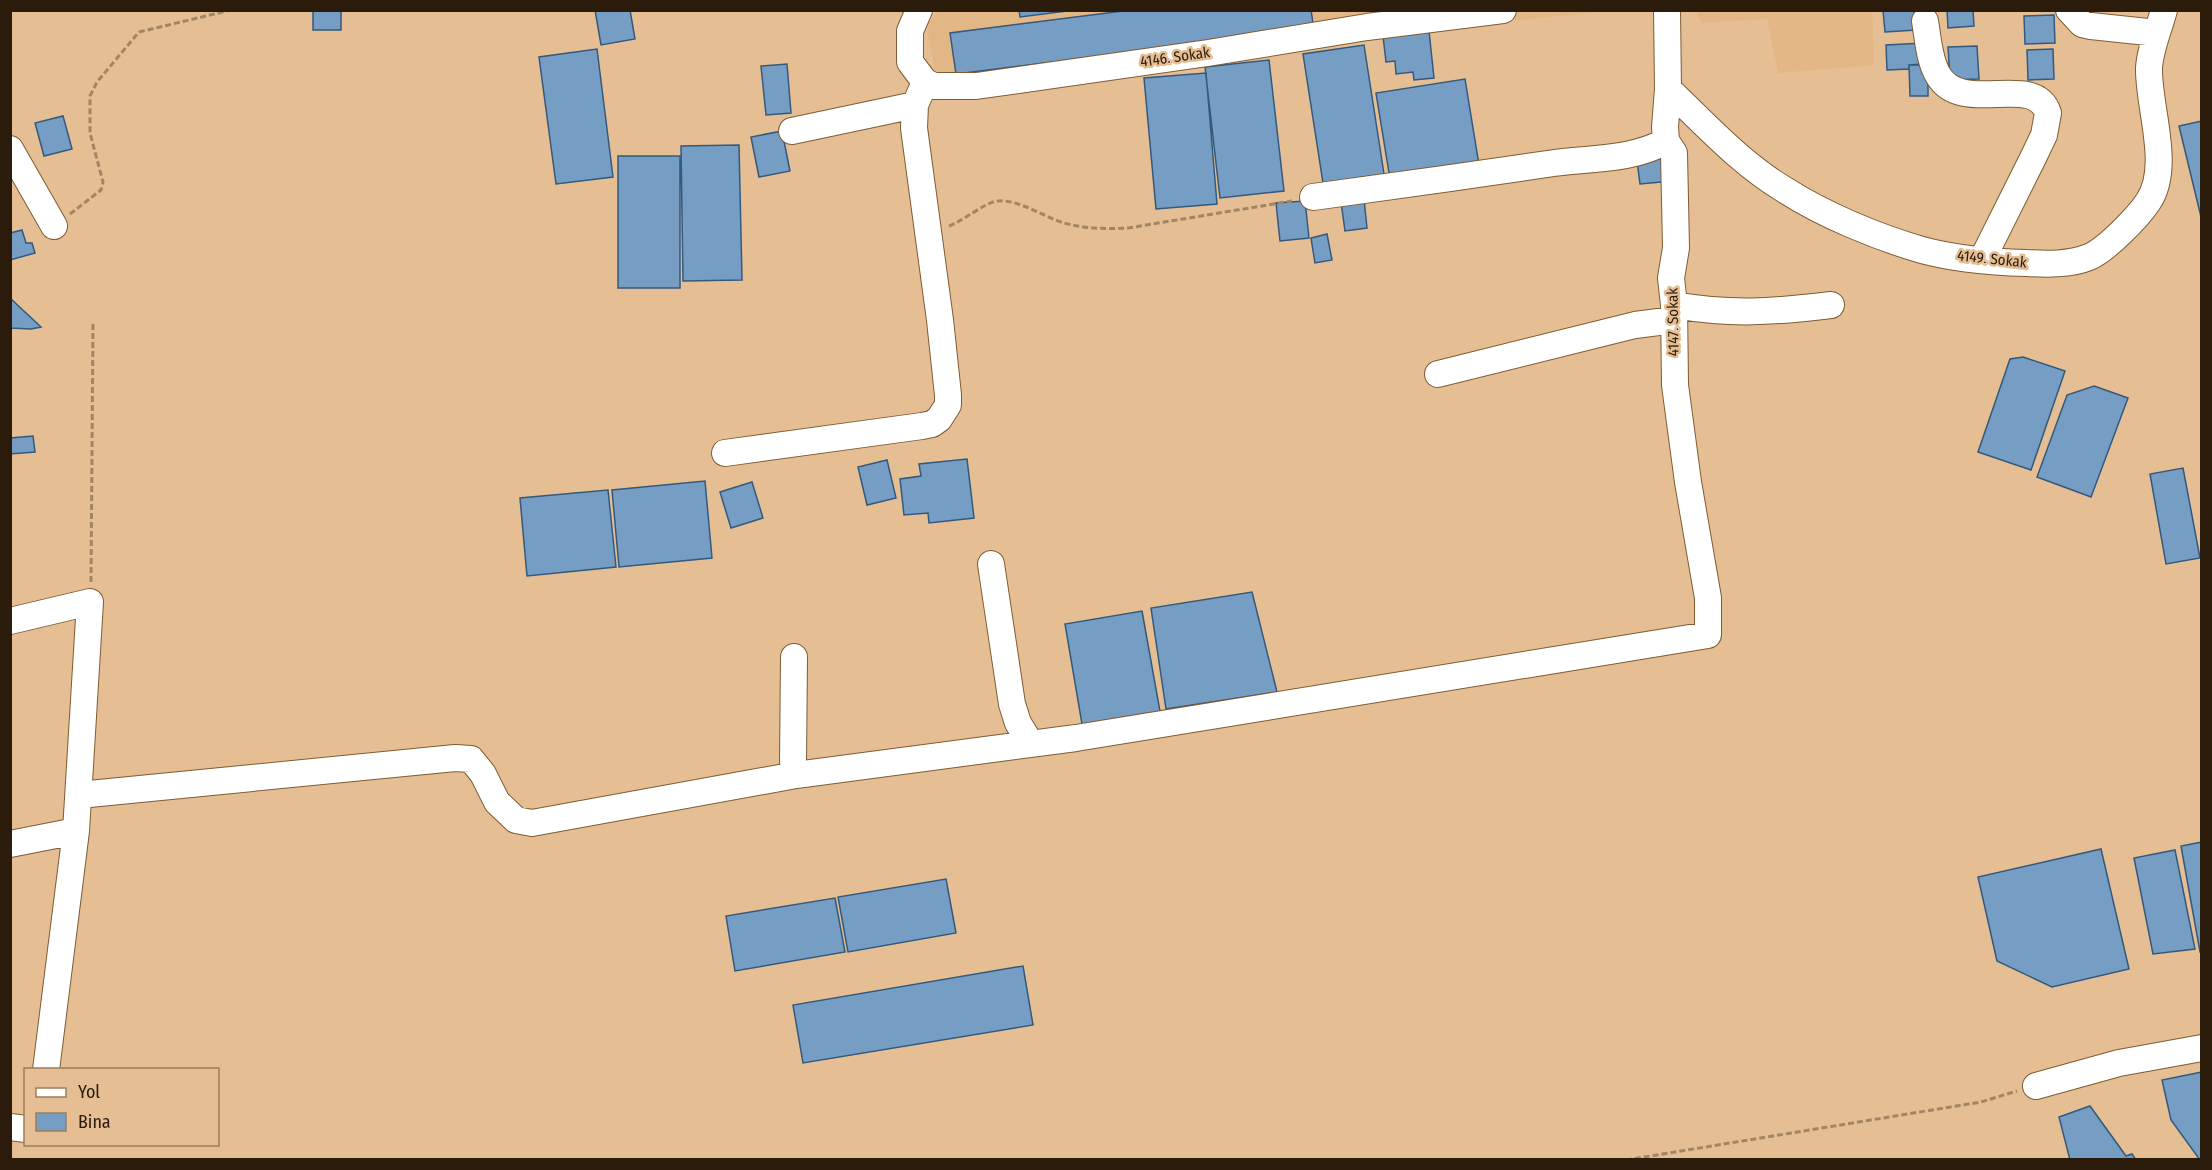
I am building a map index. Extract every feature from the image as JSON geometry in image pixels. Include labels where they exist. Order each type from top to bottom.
[{"type":"street","points":[[725,453],[922,426],[939,419],[948,405],[941,330],[914,128],[920,93],[910,62],[910,31],[919,10]]},
{"type":"street","name":"4146. Sokak","points":[[792,130],[920,93],[934,86],[976,86],[1208,53],[1368,19],[1503,10]]},
{"type":"street","name":"4147. Sokak","points":[[1031,744],[1401,686],[1640,644],[1708,635],[1708,598],[1688,482],[1676,396],[1673,355],[1674,312],[1671,278],[1676,248],[1674,153],[1666,141],[1665,127],[1668,89],[1667,10]]},
{"type":"street","points":[[2068,10],[2082,24],[2091,26],[2160,22]]},
{"type":"street","points":[[1925,21],[1933,64],[1937,75],[1949,87],[1957,92],[1977,95],[2029,95],[2043,103],[2048,113],[2044,135],[1982,260]]},
{"type":"street","name":"4149. Sokak","points":[[1668,89],[1751,166],[1783,189],[1824,213],[1922,250],[1982,260],[2038,264],[2068,262],[2100,251],[2148,202],[2155,189],[2158,155],[2149,68],[2160,22]]},
{"type":"street","points":[[1313,197],[1573,160],[1619,156],[1653,148],[1666,141]]},
{"type":"street","points":[[10,149],[54,226]]},
{"type":"street","points":[[1438,375],[1635,325],[1674,312],[1769,312],[1831,305]]},
{"type":"street","points":[[79,795],[443,759],[471,759],[483,774],[498,802],[516,820],[532,823],[796,775],[1031,744],[1018,723],[1012,704],[991,564]]},
{"type":"street","points":[[10,621],[90,602],[76,831],[46,1068]]},
{"type":"street","points":[[794,657],[796,775]]},
{"type":"street","points":[[10,844],[76,831]]},
{"type":"street","points":[[2036,1086],[2119,1063],[2202,1048]]},
{"type":"path","points":[[54,226],[101,190],[103,182],[90,133],[90,96],[97,81],[139,32],[231,10]]},
{"type":"path","points":[[927,231],[961,222],[985,205],[998,201],[1011,202],[1063,222],[1110,229],[1128,228],[1313,197]]},
{"type":"path","points":[[90,602],[93,322]]},
{"type":"path","points":[[1626,1160],[1981,1102],[2036,1086]]},
{"type":"shaded area","points":[[939,10],[1607,11],[1365,36],[1103,79],[935,75],[927,25]]},
{"type":"shaded area","points":[[1696,11],[1872,11],[1874,65],[1778,73],[1767,19],[1701,23]]},
{"type":"building","points":[[313,10],[341,10],[341,30],[313,30]]},
{"type":"building","points":[[595,10],[630,10],[635,39],[601,45]]},
{"type":"building","points":[[1019,10],[1075,10],[1020,17]]},
{"type":"building","points":[[1131,10],[1311,10],[1314,30],[956,74],[950,33]]},
{"type":"building","points":[[1883,10],[1914,10],[1916,30],[1885,32]]},
{"type":"building","points":[[1947,10],[1973,10],[1974,26],[1948,28]]},
{"type":"building","points":[[2054,15],[2055,43],[2025,44],[2024,16]]},
{"type":"building","points":[[1429,31],[1434,78],[1414,80],[1413,72],[1396,74],[1395,61],[1386,62],[1383,36]]},
{"type":"building","points":[[1923,43],[1924,64],[1909,65],[1909,69],[1887,70],[1886,45]]},
{"type":"building","points":[[1364,45],[1384,174],[1323,183],[1303,54]]},
{"type":"building","points":[[1977,46],[1979,79],[1950,80],[1948,47]]},
{"type":"building","points":[[597,49],[613,177],[556,184],[539,57]]},
{"type":"building","points":[[2053,49],[2054,79],[2028,80],[2027,50]]},
{"type":"building","points":[[1269,60],[1284,191],[1220,198],[1205,67]]},
{"type":"building","points":[[787,64],[791,113],[766,115],[761,66]]},
{"type":"building","points":[[1909,65],[1928,65],[1928,96],[1910,96]]},
{"type":"building","points":[[1206,73],[1217,204],[1156,209],[1144,78]]},
{"type":"building","points":[[1465,79],[1479,165],[1390,179],[1376,93]]},
{"type":"building","points":[[63,116],[72,149],[44,156],[35,123]]},
{"type":"building","points":[[2202,121],[2202,221],[2179,126]]},
{"type":"building","points":[[782,131],[790,171],[759,177],[751,137]]},
{"type":"building","points":[[739,145],[742,280],[683,281],[681,146]]},
{"type":"building","points":[[618,156],[680,156],[680,288],[618,288]]},
{"type":"building","points":[[1669,157],[1672,181],[1640,184],[1637,161]]},
{"type":"building","points":[[1364,199],[1367,228],[1345,231],[1341,202]]},
{"type":"building","points":[[1305,201],[1309,238],[1280,241],[1276,203]]},
{"type":"building","points":[[22,230],[26,243],[32,243],[35,253],[10,260],[10,233]]},
{"type":"building","points":[[1327,234],[1332,260],[1315,263],[1311,238]]},
{"type":"building","points":[[10,298],[41,327],[10,328]]},
{"type":"building","points":[[2023,357],[2065,371],[2031,470],[1978,452],[2010,359]]},
{"type":"building","points":[[2094,386],[2128,398],[2091,497],[2037,477],[2067,395]]},
{"type":"building","points":[[33,436],[35,452],[10,454],[10,438]]},
{"type":"building","points":[[967,459],[974,518],[929,523],[928,513],[904,515],[900,479],[921,476],[919,464]]},
{"type":"building","points":[[887,460],[896,498],[867,505],[858,467]]},
{"type":"building","points":[[2183,468],[2200,558],[2166,564],[2150,474]]},
{"type":"building","points":[[705,481],[712,558],[619,567],[612,490]]},
{"type":"building","points":[[752,482],[763,518],[731,528],[720,492]]},
{"type":"building","points":[[608,490],[616,567],[527,576],[520,498]]},
{"type":"building","points":[[1252,592],[1277,692],[1166,709],[1151,608]]},
{"type":"building","points":[[1142,611],[1161,717],[1083,730],[1065,624]]},
{"type":"building","points":[[2202,842],[2202,952],[2200,952],[2181,846]]},
{"type":"building","points":[[2101,849],[2129,969],[2052,987],[1997,961],[1978,877]]},
{"type":"building","points":[[2175,850],[2195,949],[2153,954],[2134,858]]},
{"type":"building","points":[[946,879],[956,933],[848,952],[838,897]]},
{"type":"building","points":[[835,898],[845,952],[735,971],[726,916]]},
{"type":"building","points":[[1023,966],[1033,1025],[803,1063],[793,1005]]},
{"type":"building","points":[[2202,1072],[2202,1160],[2200,1160],[2171,1120],[2162,1080]]},
{"type":"building","points":[[2090,1106],[2126,1156],[2132,1154],[2136,1160],[2070,1160],[2059,1117]]}]
